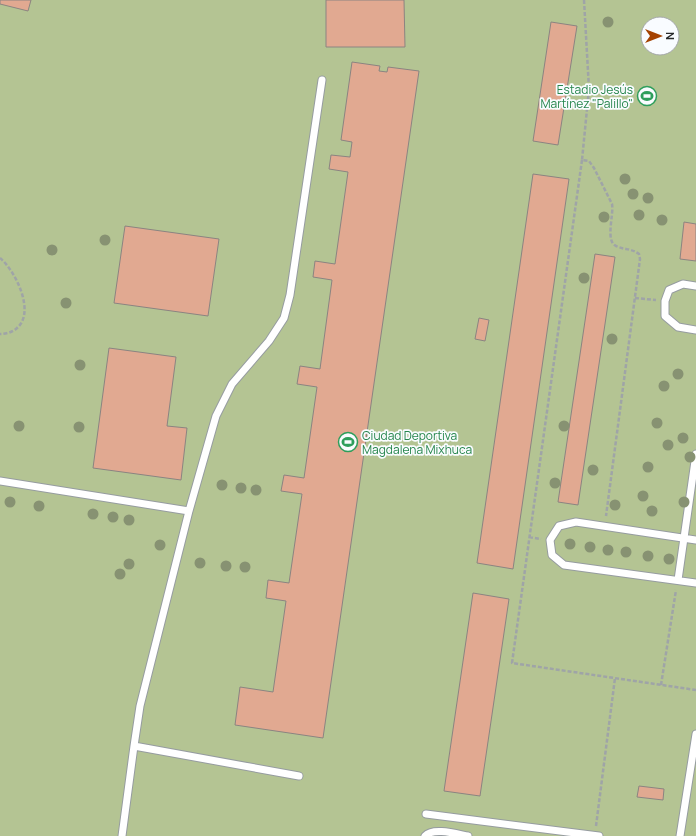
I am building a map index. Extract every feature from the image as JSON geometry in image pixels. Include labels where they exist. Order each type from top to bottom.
[{"type":"lane","points":[[122,836],[140,706],[189,511],[216,416],[232,384],[269,341],[284,318],[290,295],[322,80]]},
{"type":"lane","points":[[696,286],[683,284],[669,290],[665,301],[665,316],[678,328],[696,330]]},
{"type":"lane","points":[[678,580],[696,454]]},
{"type":"lane","points":[[0,481],[189,511]]},
{"type":"lane","points":[[696,540],[576,522],[559,526],[550,540],[552,555],[564,565],[696,582]]},
{"type":"lane","points":[[680,836],[696,734]]},
{"type":"lane","points":[[134,746],[299,776]]},
{"type":"lane","points":[[426,814],[599,836]]},
{"type":"lane","points":[[425,836],[428,833],[437,831],[468,836]]},
{"type":"path","points":[[584,0],[588,89],[582,160],[512,663],[696,690]]},
{"type":"path","points":[[582,160],[588,161],[594,168],[612,204],[611,241],[615,246],[633,249],[639,254],[640,259],[605,527]]},
{"type":"path","points":[[0,258],[9,267],[19,286],[25,310],[24,319],[21,325],[14,331],[0,334]]},
{"type":"path","points":[[635,298],[665,301]]},
{"type":"path","points":[[661,685],[678,580]]},
{"type":"path","points":[[595,836],[615,678]]},
{"type":"green space","name":"Ciudad Deportiva Magdalena Mixhuca","points":[[0,0],[696,0],[696,836],[0,836]]},
{"type":"building","points":[[0,0],[31,0],[28,11],[0,4]]},
{"type":"building","points":[[326,0],[404,0],[405,47],[326,47]]},
{"type":"building","points":[[551,22],[577,26],[558,145],[533,141]]},
{"type":"building","points":[[352,62],[380,66],[379,71],[387,72],[388,67],[419,71],[323,738],[235,725],[240,687],[273,692],[286,601],[266,598],[268,580],[289,583],[302,494],[281,491],[284,475],[304,478],[317,387],[297,384],[300,366],[320,369],[332,280],[313,277],[315,261],[335,264],[348,172],[329,169],[331,155],[350,157],[352,142],[341,140]]},
{"type":"building","points":[[533,174],[569,179],[513,569],[477,563]]},
{"type":"building","points":[[684,222],[696,224],[696,261],[680,259]]},
{"type":"building","points":[[125,226],[219,239],[208,316],[114,303]]},
{"type":"building","points":[[595,254],[615,257],[578,505],[558,502]]},
{"type":"building","points":[[479,318],[489,320],[485,341],[475,339]]},
{"type":"building","points":[[109,348],[176,357],[167,426],[187,428],[181,480],[93,468]]},
{"type":"building","points":[[473,593],[509,599],[480,796],[444,791]]},
{"type":"building","points":[[639,786],[664,789],[663,800],[637,797]]},
{"type":"place","name":"Estadio Jesús Martínez \"Palillo\"","points":[[647,96]]},
{"type":"place","name":"Ciudad Deportiva Magdalena Mixhuca","points":[[348,442]]}]
